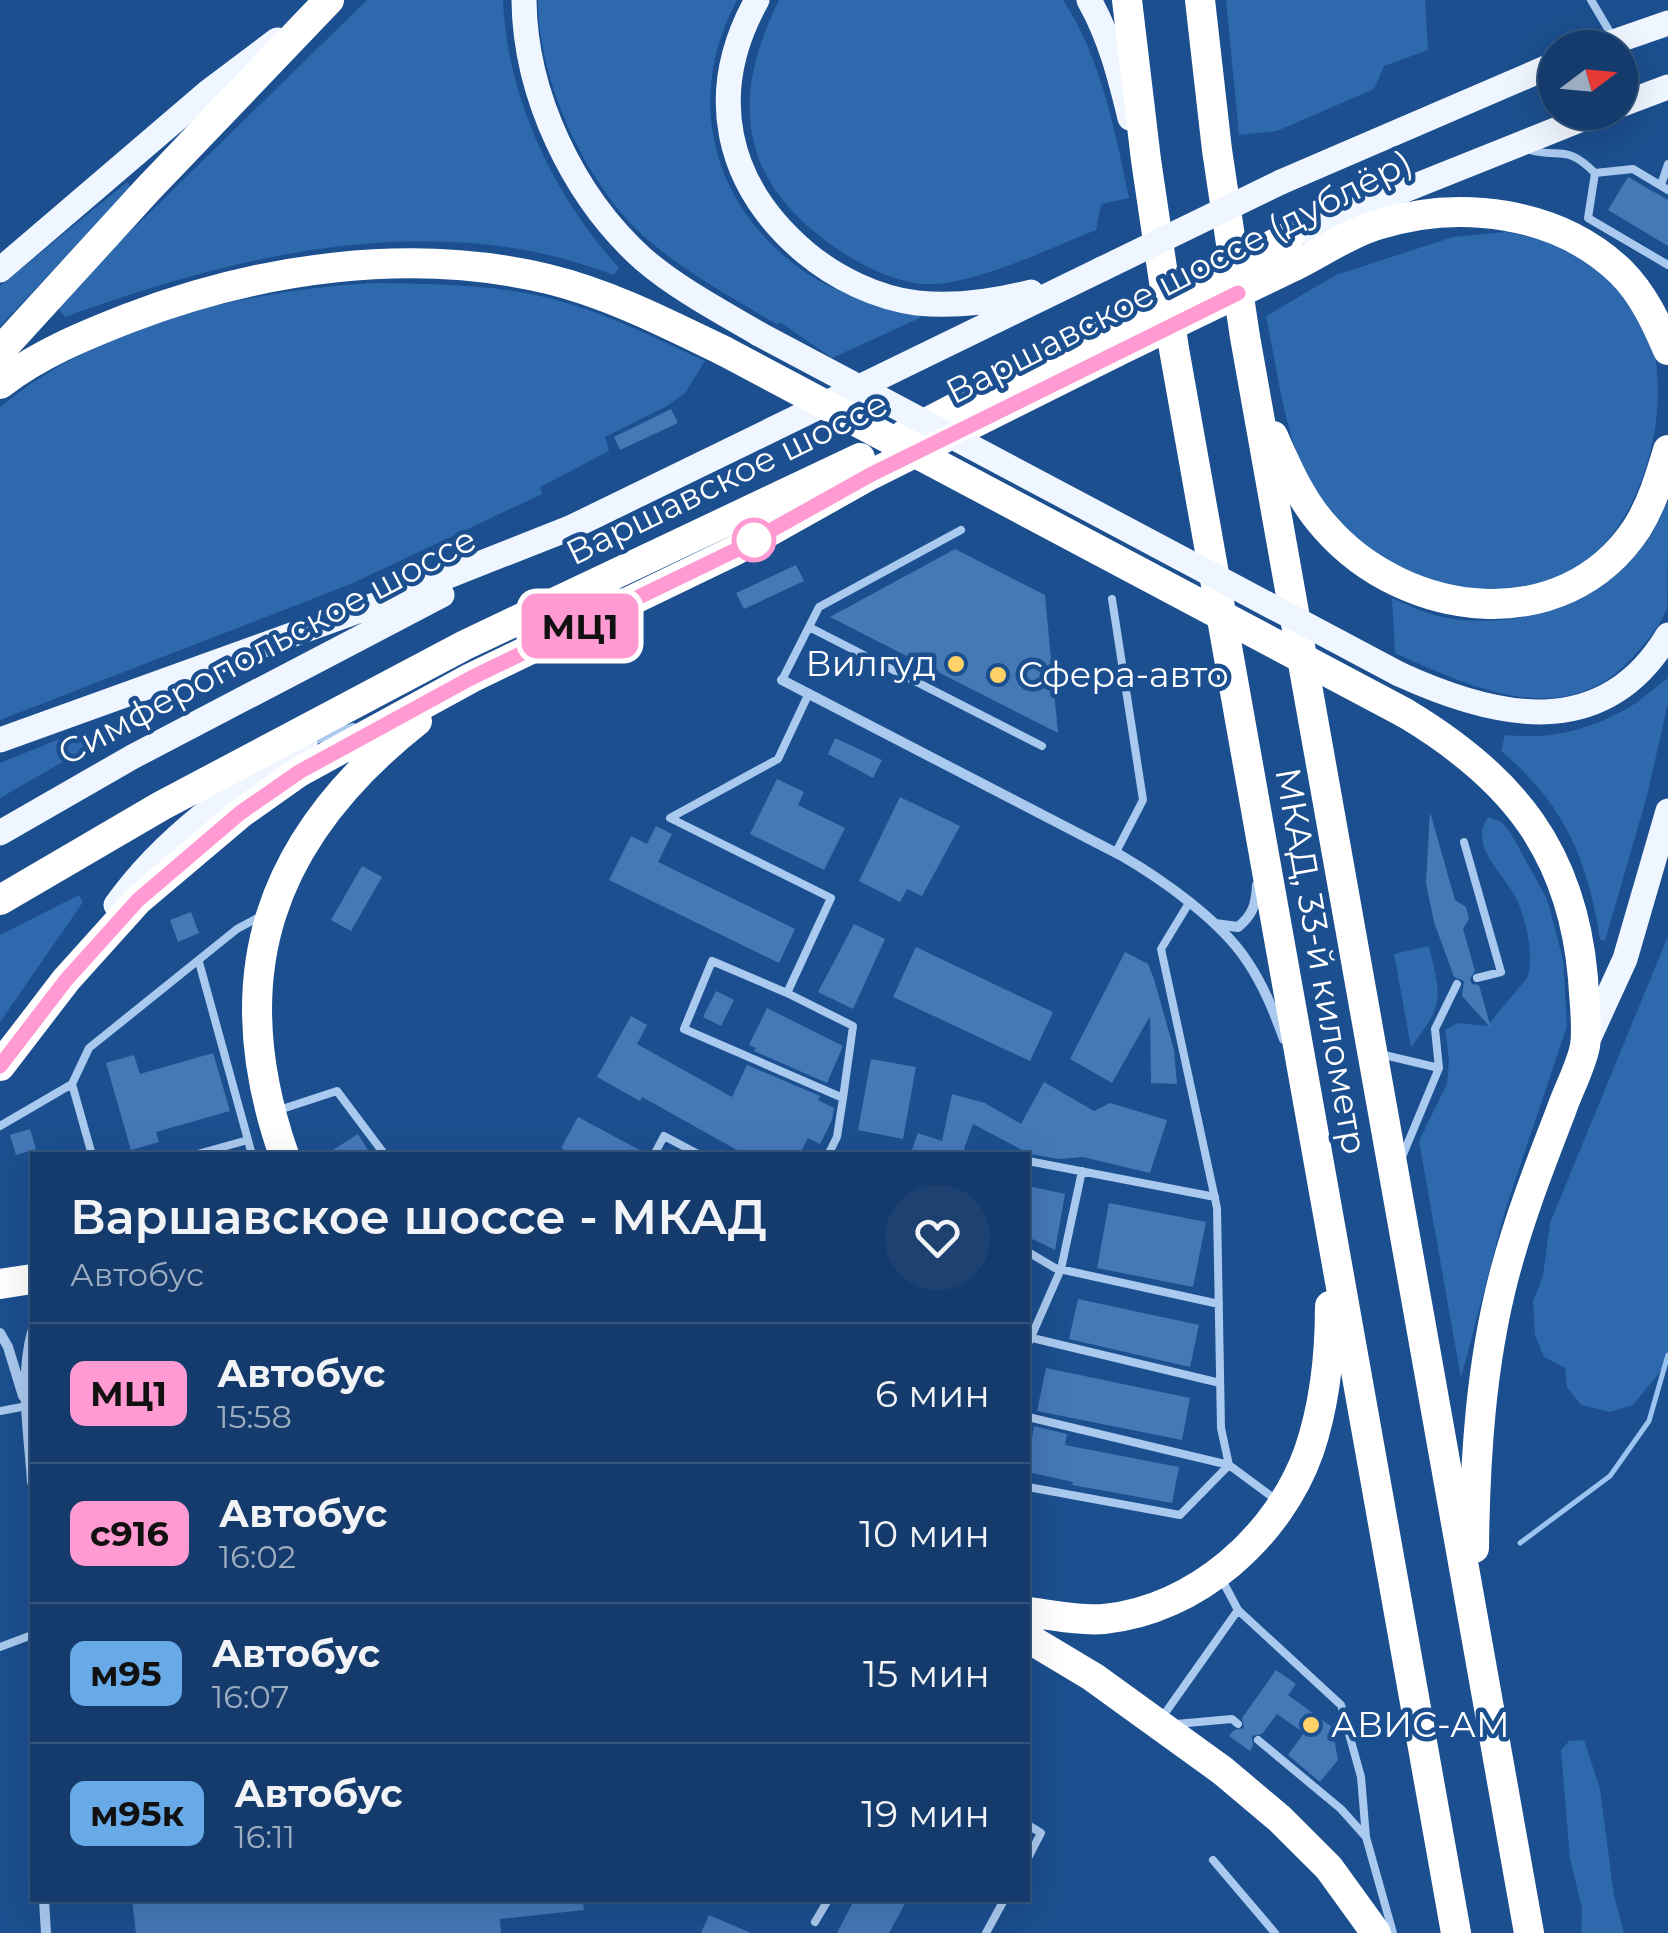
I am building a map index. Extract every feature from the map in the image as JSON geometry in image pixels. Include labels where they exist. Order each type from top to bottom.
[{"type":"highway","points":[[0,351],[329,0]]},
{"type":"highway","name":"МКАД, 33-й километр","points":[[1127,0],[1159,254],[1456,1933]]},
{"type":"highway","name":"МКАД, 33-й километр","points":[[1200,0],[1217,150],[1245,337],[1528,1929]]},
{"type":"highway","points":[[1375,225],[1466,212],[1508,216],[1548,226],[1586,244],[1622,274],[1650,310],[1668,350]]},
{"type":"highway","name":"Варшавское шоссе (дублёр)","points":[[1292,251],[1375,225]]},
{"type":"highway","name":"Варшавское шоссе","points":[[465,644],[1114,339],[1292,251]]},
{"type":"highway","points":[[0,384],[70,342],[160,306],[272,276],[371,265],[467,267],[550,280],[610,300],[724,351],[1405,713],[1439,733],[1507,790],[1534,824],[1570,900],[1580,946],[1585,1047],[1520,1221],[1491,1334],[1475,1482],[1474,1578],[1480,1656]]},
{"type":"highway","points":[[1245,337],[1274,437],[1297,488],[1326,529],[1361,560],[1438,599],[1483,606],[1530,601],[1574,584],[1606,561],[1636,530],[1656,489],[1668,450]]},
{"type":"highway","name":"Варшавское шоссе (дублёр)","points":[[66,980],[138,900],[240,813],[299,772],[471,678],[736,550],[1114,339]]},
{"type":"highway","points":[[0,900],[213,778],[465,644]]},
{"type":"highway","points":[[283,1152],[259,1068],[256,1015],[261,951],[272,910],[309,840],[366,765],[471,678]]},
{"type":"highway","name":"Варшавское шоссе","points":[[0,1066],[66,980]]},
{"type":"highway","points":[[1030,1612],[1103,1619],[1144,1611],[1182,1596],[1218,1574],[1283,1504],[1308,1454],[1322,1404],[1330,1350],[1330,1265],[1319,1164]]},
{"type":"highway","points":[[1030,1639],[1092,1676],[1223,1771],[1280,1819],[1329,1868],[1376,1933]]},
{"type":"main road","points":[[0,270],[208,92],[329,0]]},
{"type":"main road","points":[[524,0],[540,93],[571,168],[591,200],[644,259],[676,284],[759,334],[1398,674],[1473,704],[1535,714],[1568,710],[1600,699],[1631,678],[1668,634]]},
{"type":"main road","points":[[757,0],[743,24],[731,62],[727,97],[730,134],[742,173],[760,206],[786,236],[817,262],[880,293],[914,303],[953,305],[998,300],[1102,269]]},
{"type":"main road","points":[[1089,0],[1119,72],[1159,254]]},
{"type":"main road","points":[[1638,33],[1668,23]]},
{"type":"main road","name":"Варшавское шоссе","points":[[0,740],[380,604],[570,528],[1281,182],[1538,71]]},
{"type":"main road","points":[[1638,98],[1668,87]]},
{"type":"main road","name":"Варшавское шоссе","points":[[1292,251],[1554,130]]},
{"type":"main road","name":"Варшавское шоссе (дублёр)","points":[[1375,225],[1518,144]]},
{"type":"main road","name":"Симферопольское шоссе","points":[[0,833],[151,746],[570,528]]},
{"type":"main road","name":"Варшавское шоссе","points":[[66,980],[120,900],[216,804],[465,644]]},
{"type":"main road","points":[[1585,1047],[1625,959],[1668,811]]},
{"type":"street","points":[[782,680],[1163,880],[1246,958],[1269,999],[1311,1119]]},
{"type":"street","points":[[213,778],[309,741],[416,708]]},
{"type":"street","points":[[1210,921],[1224,928],[1238,927],[1250,918],[1256,901],[1258,855],[1252,791]]},
{"type":"street","points":[[0,1333],[27,1406]]},
{"type":"street","points":[[30,1340],[30,1452]]},
{"type":"street","points":[[44,1902],[46,1933]]},
{"type":"lane","points":[[1591,0],[1601,30]]},
{"type":"lane","points":[[1518,144],[1534,152],[1563,151],[1579,157],[1594,173]]},
{"type":"lane","points":[[1594,173],[1633,169],[1665,188],[1668,164]]},
{"type":"lane","points":[[1594,173],[1588,218],[1668,265]]},
{"type":"lane","points":[[782,680],[819,608],[961,530]]},
{"type":"lane","points":[[1112,599],[1142,800],[1116,852]]},
{"type":"lane","points":[[809,628],[1042,746]]},
{"type":"lane","points":[[787,993],[831,898],[670,818],[778,759],[810,694]]},
{"type":"lane","points":[[1464,842],[1502,972],[1477,978]]},
{"type":"lane","points":[[1189,903],[1161,948],[1214,1197],[1221,1428],[1229,1465]]},
{"type":"lane","points":[[0,1126],[72,1084],[88,1048],[237,929],[272,910]]},
{"type":"lane","points":[[830,1152],[838,1137],[853,1026],[712,961],[684,1029],[843,1098]]},
{"type":"lane","points":[[199,962],[251,1152]]},
{"type":"lane","points":[[1394,1175],[1440,1068],[1435,1029],[1457,984]]},
{"type":"lane","points":[[1372,1052],[1440,1068]]},
{"type":"lane","points":[[72,1084],[91,1152]]},
{"type":"lane","points":[[270,1113],[337,1091],[383,1152]]},
{"type":"lane","points":[[656,1152],[664,1136],[694,1152]]},
{"type":"lane","points":[[205,1152],[248,1140]]},
{"type":"lane","points":[[1030,1161],[1214,1197]]},
{"type":"lane","points":[[1030,1338],[1061,1269],[1082,1172]]},
{"type":"lane","points":[[1030,1253],[1061,1269],[1219,1304]]},
{"type":"lane","points":[[1030,1340],[1220,1383]]},
{"type":"lane","points":[[0,1411],[27,1406]]},
{"type":"lane","points":[[1030,1417],[1229,1465],[1283,1504]]},
{"type":"lane","points":[[1030,1487],[1180,1515],[1229,1465]]},
{"type":"lane","points":[[1218,1574],[1238,1610],[1341,1705],[1361,1777],[1366,1838],[1393,1933]]},
{"type":"lane","points":[[1157,1726],[1238,1610]]},
{"type":"lane","points":[[0,1647],[30,1635]]},
{"type":"lane","points":[[1157,1726],[1232,1719],[1238,1724]]},
{"type":"lane","points":[[1258,1740],[1341,1809],[1366,1838]]},
{"type":"lane","points":[[1030,1826],[1042,1833],[1030,1854]]},
{"type":"lane","points":[[1213,1860],[1275,1933]]},
{"type":"lane","points":[[814,1922],[827,1902]]},
{"type":"lane","points":[[989,1932],[1003,1902]]},
{"type":"shaded area","points":[[367,0],[503,0],[514,74],[538,144],[574,210],[619,268],[614,275],[546,254],[477,244],[408,241],[338,246],[199,274],[65,317],[58,308],[96,265]]},
{"type":"shaded area","points":[[538,0],[737,0],[721,38],[712,76],[711,114],[717,151],[730,186],[749,218],[775,248],[808,274],[849,295],[922,317],[832,358],[654,245],[608,196],[572,134],[547,66]]},
{"type":"shaded area","points":[[779,0],[1063,0],[1097,70],[1129,198],[1101,204],[1096,230],[1017,262],[955,281],[913,283],[855,260],[811,229],[784,202],[765,173],[754,143],[750,110],[753,76],[762,39]]},
{"type":"shaded area","points":[[1226,0],[1425,0],[1428,50],[1384,66],[1374,89],[1277,131],[1239,135]]},
{"type":"shaded area","points":[[127,182],[132,188],[0,326],[0,286]]},
{"type":"shaded area","points":[[1506,232],[1547,241],[1575,253],[1628,302],[1655,356],[1657,416],[1642,479],[1629,508],[1612,535],[1591,557],[1567,573],[1538,583],[1465,589],[1424,579],[1399,567],[1359,540],[1324,505],[1307,478],[1292,439],[1266,316],[1336,275],[1453,237]]},
{"type":"shaded area","points":[[375,283],[473,286],[554,299],[620,322],[705,361],[685,393],[605,437],[609,451],[540,487],[542,494],[351,584],[0,720],[0,407],[83,353],[177,316],[276,294]]},
{"type":"shaded area","points":[[1668,502],[1667,609],[1641,648],[1604,681],[1576,694],[1546,698],[1515,696],[1484,689],[1395,653],[1392,598],[1437,616],[1472,621],[1530,616],[1559,607],[1586,595],[1632,559]]},
{"type":"shaded area","points":[[1668,678],[1668,703],[1647,796],[1605,941],[1600,940],[1588,884],[1570,835],[1541,792],[1501,751],[1505,735],[1540,736],[1589,726],[1636,703]]},
{"type":"shaded area","points":[[79,731],[85,749],[0,798],[0,763]]},
{"type":"shaded area","points":[[1488,817],[1501,822],[1510,832],[1547,899],[1563,959],[1567,1026],[1505,1211],[1461,1378],[1419,1141],[1447,1084],[1445,1030],[1458,1023],[1487,1026],[1527,978],[1529,969],[1528,939],[1520,908],[1490,860],[1482,839]]},
{"type":"shaded area","points":[[79,895],[83,902],[0,1022],[0,935]]},
{"type":"shaded area","points":[[1668,936],[1668,1362],[1633,1405],[1610,1412],[1581,1405],[1567,1387],[1565,1368],[1544,1357],[1535,1335],[1533,1301],[1543,1276],[1550,1223]]},
{"type":"shaded area","points":[[1429,946],[1437,1000],[1430,1020],[1411,1047],[1394,954]]},
{"type":"shaded area","points":[[1584,1740],[1600,1789],[1614,1896],[1624,1933],[1581,1933],[1582,1908],[1570,1859],[1561,1750],[1569,1741]]},
{"type":"building","points":[[1628,177],[1668,200],[1668,246],[1608,210]]},
{"type":"building","points":[[671,409],[678,423],[620,450],[614,437]]},
{"type":"building","name":"Сфера-авто","points":[[955,549],[1045,595],[1058,733],[830,617]]},
{"type":"building","points":[[796,565],[804,581],[744,609],[736,593]]},
{"type":"building","points":[[835,738],[882,760],[873,778],[828,754]]},
{"type":"building","points":[[777,779],[804,792],[798,805],[845,828],[824,870],[750,834]]},
{"type":"building","points":[[900,797],[960,826],[922,896],[907,889],[900,902],[859,881]]},
{"type":"building","points":[[1430,812],[1455,900],[1466,907],[1469,919],[1463,929],[1475,971],[1470,979],[1472,984],[1479,985],[1491,1028],[1462,996],[1464,981],[1454,977],[1434,922],[1426,883]]},
{"type":"building","points":[[656,826],[672,834],[658,862],[795,929],[779,963],[609,880],[631,836],[647,844]]},
{"type":"building","points":[[362,866],[382,877],[351,931],[331,920]]},
{"type":"building","points":[[191,912],[199,933],[178,942],[170,920]]},
{"type":"building","points":[[854,924],[885,939],[853,1009],[818,992]]},
{"type":"building","points":[[916,947],[1053,1012],[1030,1061],[893,997]]},
{"type":"building","points":[[1125,952],[1148,964],[1154,979],[1174,1050],[1177,1084],[1151,1083],[1150,1016],[1112,1083],[1070,1059]]},
{"type":"building","points":[[716,991],[734,1000],[721,1026],[703,1017]]},
{"type":"building","points":[[767,1008],[843,1046],[827,1083],[754,1051],[756,1048],[749,1045]]},
{"type":"building","points":[[631,1016],[647,1025],[637,1044],[732,1097],[747,1065],[820,1096],[818,1100],[834,1108],[820,1144],[808,1138],[801,1152],[741,1152],[642,1097],[640,1101],[597,1077]]},
{"type":"building","points":[[213,1053],[230,1111],[156,1132],[159,1142],[131,1150],[106,1063],[134,1055],[140,1074]]},
{"type":"building","points":[[871,1059],[916,1067],[903,1139],[858,1130]]},
{"type":"building","points":[[1044,1082],[1094,1111],[1110,1103],[1167,1120],[1150,1173],[1083,1157],[1059,1159],[1030,1154],[973,1124],[964,1149],[969,1152],[911,1152],[918,1133],[942,1141],[952,1094],[985,1103],[1021,1124]]},
{"type":"building","points":[[578,1117],[643,1152],[568,1152],[561,1148]]},
{"type":"building","points":[[30,1129],[36,1149],[16,1155],[10,1135]]},
{"type":"building","points":[[358,1134],[369,1152],[330,1152]]},
{"type":"building","points":[[1030,1186],[1065,1194],[1055,1250],[1030,1238]]},
{"type":"building","points":[[1109,1203],[1206,1222],[1193,1287],[1097,1268]]},
{"type":"building","points":[[1078,1299],[1199,1325],[1190,1367],[1069,1339]]},
{"type":"building","points":[[1046,1368],[1190,1398],[1182,1440],[1037,1411]]},
{"type":"building","points":[[1034,1426],[1067,1434],[1065,1445],[1179,1467],[1172,1503],[1072,1485],[1073,1482],[1030,1472]]},
{"type":"building","name":"АВИС-АМ","points":[[1276,1670],[1296,1684],[1288,1695],[1332,1727],[1338,1760],[1320,1782],[1288,1755],[1304,1733],[1277,1714],[1262,1734],[1252,1736],[1250,1751],[1229,1736],[1244,1728],[1242,1718]]},
{"type":"building","points":[[132,1902],[583,1902],[584,1910],[500,1919],[501,1933],[136,1933]]},
{"type":"building","points":[[853,1902],[906,1902],[889,1933],[837,1933]]},
{"type":"building","points":[[709,1915],[751,1933],[701,1933]]},
{"type":"waterway","points":[[1520,1543],[1610,1476],[1649,1421],[1668,1355]]},
{"type":"bus line","name":"МЦ1","points":[[0,1066],[66,980],[138,900],[240,813],[299,772],[471,678],[736,550],[870,475],[1238,293]]},
{"type":"place","name":"Вилгуд","points":[[956,664]]},
{"type":"place","name":"Сфера-авто","points":[[998,675]]},
{"type":"place","name":"АВИС-АМ","points":[[1311,1725]]}]
